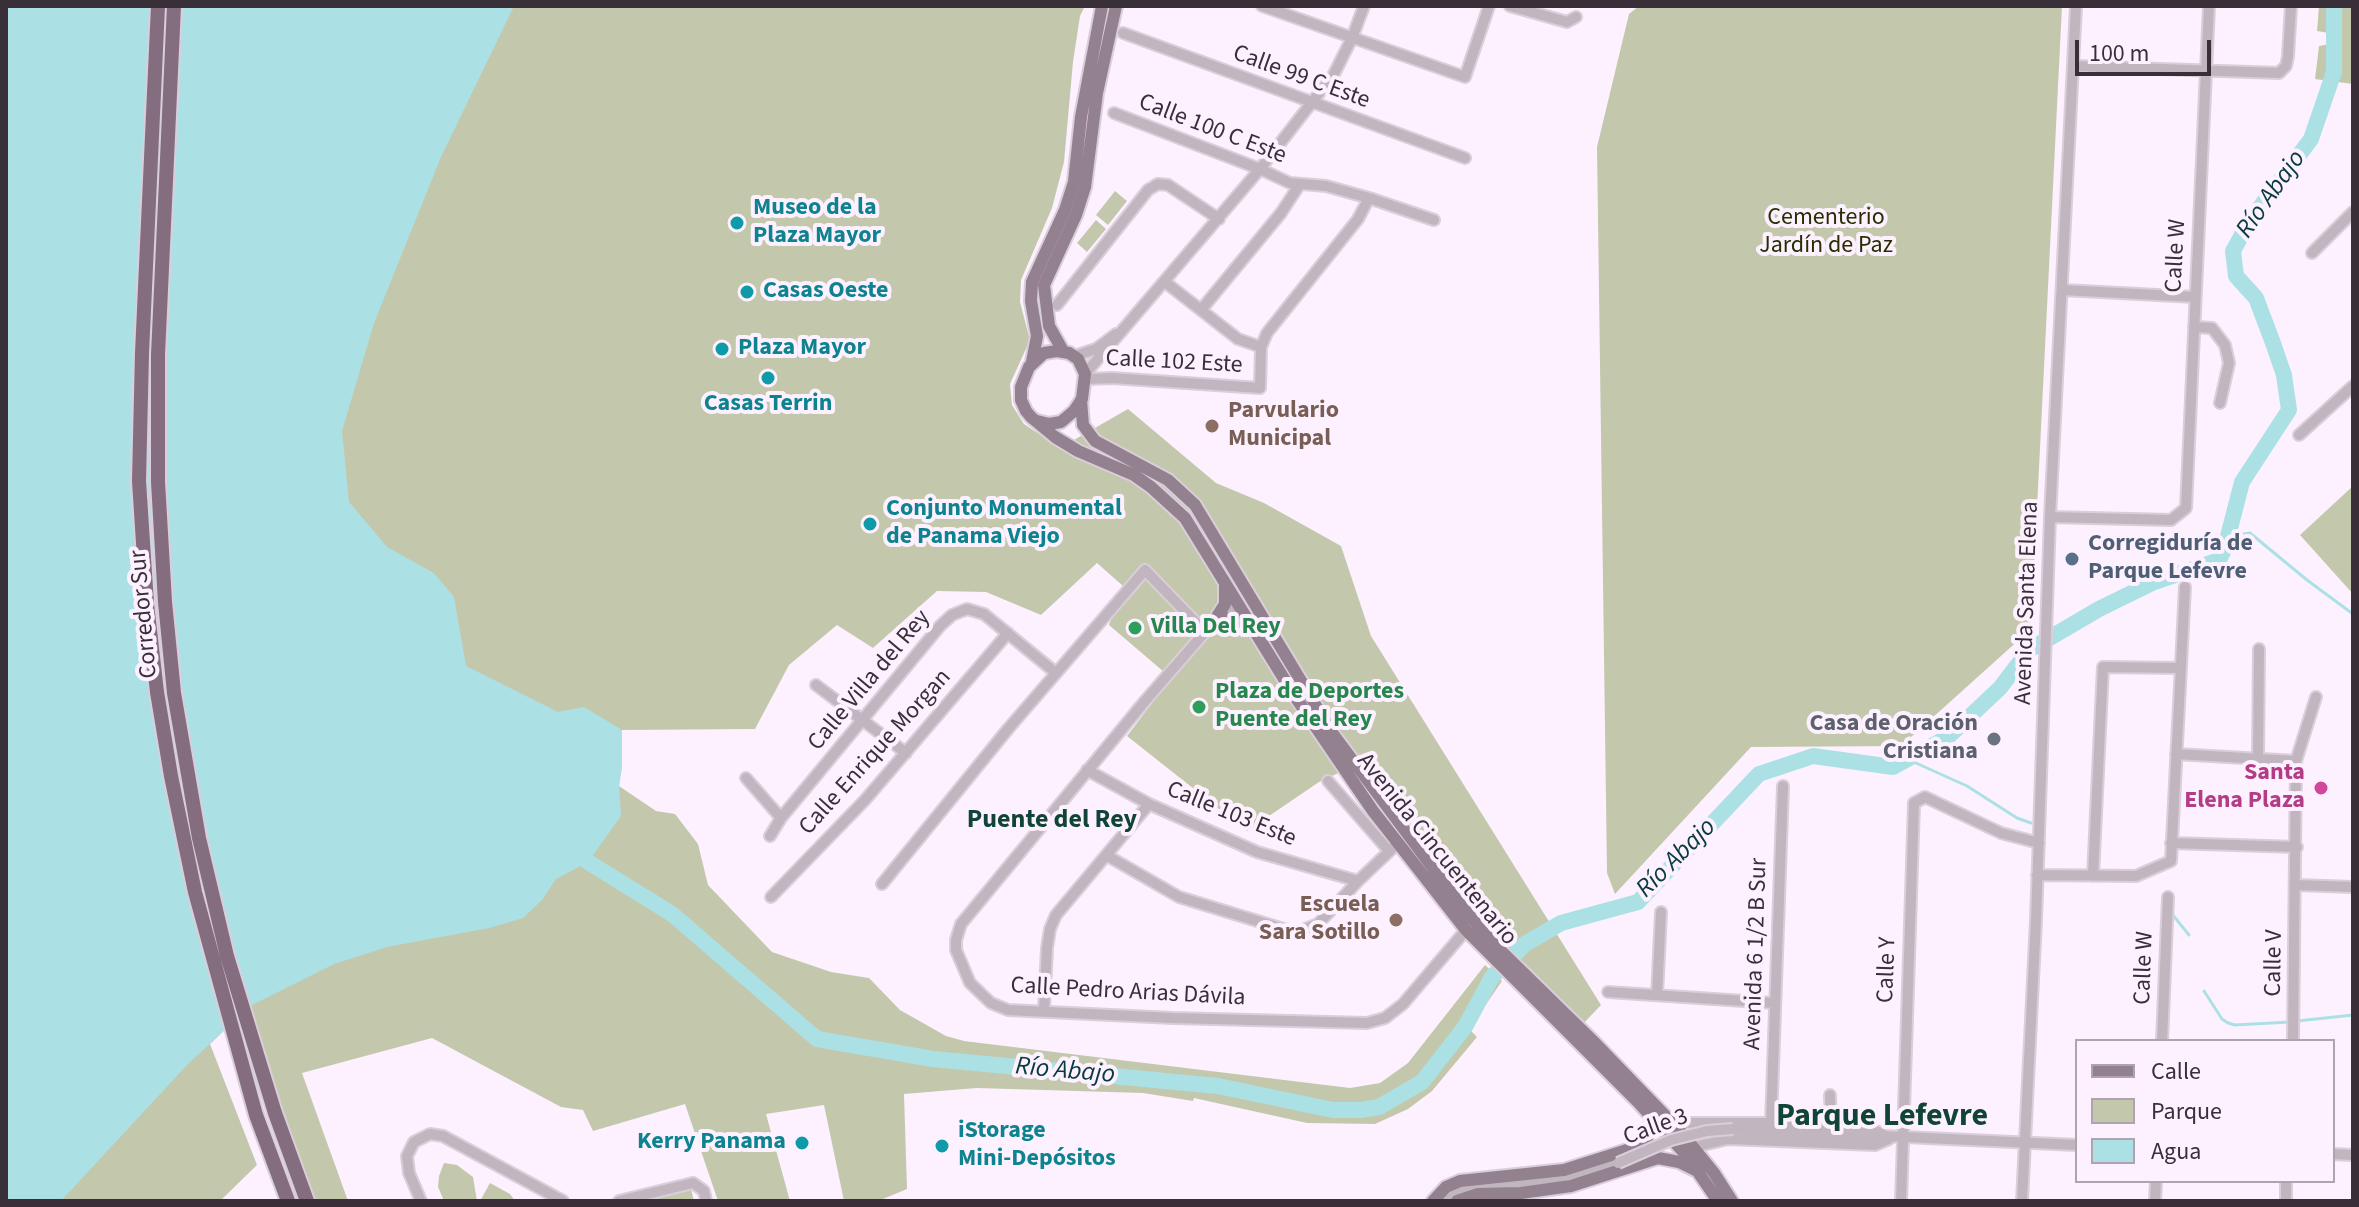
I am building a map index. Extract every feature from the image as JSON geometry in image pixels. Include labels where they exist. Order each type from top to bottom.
[{"type":"highway","name":"Corredor Sur","points":[[158,6],[139,481],[152,648],[171,776],[198,905],[252,1101],[288,1201]]},
{"type":"highway","name":"Corredor Sur","points":[[174,6],[158,355],[158,450],[160,543],[174,693],[199,838],[227,956],[261,1071],[306,1200]]},
{"type":"main road","points":[[1102,6],[1081,117],[1074,182],[1065,210],[1032,282],[1031,301],[1037,336],[1032,362],[1022,380],[1021,400],[1026,411],[1037,421],[1049,424],[1061,422],[1082,399],[1085,377],[1049,326],[1044,285],[1076,215],[1085,187],[1097,93],[1116,6]]},
{"type":"main road","points":[[1032,362],[1044,353],[1069,353]]},
{"type":"main road","name":"Avenida Cincuentenario","points":[[1082,399],[1083,425],[1095,441],[1105,449],[1152,471],[1183,493],[1203,517],[1359,773],[1492,950]]},
{"type":"main road","name":"Avenida Cincuentenario","points":[[1037,421],[1078,451],[1134,475],[1160,493],[1185,518],[1393,847],[1466,930],[1511,969],[1652,1117],[1698,1171],[1718,1201]]},
{"type":"main road","points":[[1183,493],[1236,583],[1237,603]]},
{"type":"main road","points":[[1212,626],[1225,604],[1225,583]]},
{"type":"main road","points":[[1212,626],[1232,618],[1253,627]]},
{"type":"main road","name":"Avenida Cincuentenario","points":[[1511,969],[1593,1041],[1668,1119],[1694,1147],[1732,1201]]},
{"type":"main road","points":[[1644,1142],[1651,1131],[1652,1117]]},
{"type":"main road","points":[[1433,1201],[1446,1187],[1460,1181],[1522,1172],[1540,1175],[1583,1166],[1644,1142],[1654,1141],[1658,1144],[1658,1158]]},
{"type":"main road","points":[[1457,1201],[1478,1194],[1534,1192],[1571,1186],[1658,1158],[1679,1162],[1698,1171]]},
{"type":"street","points":[[1262,6],[1465,77],[1489,6]]},
{"type":"street","points":[[1085,377],[1219,219],[1334,74],[1364,6]]},
{"type":"street","points":[[1510,6],[1567,22],[1576,17]]},
{"type":"street","name":"Avenida Santa Elena","points":[[2022,1201],[2046,681],[2050,517],[2076,6]]},
{"type":"street","name":"Calle W","points":[[2050,517],[2171,520],[2186,508],[2209,6]]},
{"type":"street","points":[[2073,66],[2279,73],[2286,66],[2288,56],[2291,6]]},
{"type":"street","name":"Calle 99 C Este","points":[[1123,33],[1310,104],[1465,158]]},
{"type":"street","name":"Calle 100 C Este","points":[[1114,113],[1290,183],[1326,186],[1434,220]]},
{"type":"street","points":[[1057,305],[1148,190],[1158,184],[1168,185],[1219,219]]},
{"type":"street","points":[[1201,310],[1281,213],[1300,184]]},
{"type":"street","points":[[1165,282],[1238,339],[1261,347],[1267,333],[1358,219],[1369,198]]},
{"type":"street","points":[[2312,253],[2353,212]]},
{"type":"street","points":[[2063,290],[2195,297]]},
{"type":"street","points":[[1069,353],[1096,349],[1127,326]]},
{"type":"street","points":[[2194,327],[2212,328],[2225,345],[2229,363],[2220,403]]},
{"type":"street","name":"Calle 102 Este","points":[[1085,377],[1260,388],[1261,347]]},
{"type":"street","points":[[1105,353],[1104,361],[1112,378]]},
{"type":"street","points":[[2299,435],[2353,386]]},
{"type":"street","points":[[882,884],[1145,570],[1212,626]]},
{"type":"street","points":[[2037,875],[2136,876],[2171,861],[2185,587]]},
{"type":"street","points":[[1087,770],[1212,626],[1237,603]]},
{"type":"street","name":"Calle Villa del Rey","points":[[770,836],[781,818],[952,615],[967,609],[984,614],[1056,673]]},
{"type":"street","name":"Calle Enrique Morgan","points":[[771,897],[865,800],[1008,633]]},
{"type":"street","points":[[2258,759],[2259,649]]},
{"type":"street","points":[[2093,876],[2103,667],[2181,668]]},
{"type":"street","points":[[816,685],[906,753]]},
{"type":"street","name":"Calle V","points":[[2293,1039],[2296,761],[2316,697]]},
{"type":"street","points":[[2176,754],[2296,761]]},
{"type":"street","name":"Calle 103 Este","points":[[1087,770],[1149,804],[1257,852],[1358,881]]},
{"type":"street","name":"Calle Pedro Arias Dávila","points":[[1087,770],[961,924],[956,940],[962,967],[978,993],[991,1003],[1008,1010],[1367,1023],[1385,1018],[1403,1004],[1466,930]]},
{"type":"street","points":[[746,778],[781,818]]},
{"type":"street","points":[[1106,855],[1179,897],[1290,931],[1300,931],[1318,924],[1393,847],[1328,781]]},
{"type":"street","name":"Avenida 6 1/2 B Sur","points":[[1771,1123],[1783,786]]},
{"type":"street","name":"Calle Y","points":[[1901,1201],[1896,1138],[1914,803],[1925,797],[2001,833],[2039,843]]},
{"type":"street","points":[[1044,1010],[1050,929],[1063,904],[1149,804]]},
{"type":"street","points":[[2171,843],[2297,847]]},
{"type":"street","points":[[2297,885],[2353,887]]},
{"type":"street","name":"Calle W","points":[[2162,1039],[2168,897]]},
{"type":"street","points":[[1657,995],[1661,912]]},
{"type":"street","points":[[1608,992],[1774,1003]]},
{"type":"street","points":[[1830,1095],[1831,1127]]},
{"type":"street","name":"Calle 3","points":[[1668,1119],[1688,1123],[1771,1123],[1874,1130],[1896,1138]]},
{"type":"street","name":"Calle 3","points":[[1443,1201],[1467,1186],[1544,1181],[1618,1163],[1671,1140],[1707,1131],[1733,1129],[2075,1145]]},
{"type":"street","points":[[421,1201],[409,1173],[407,1156],[414,1142],[430,1134],[443,1136],[563,1201]]},
{"type":"street","name":"Calle 3","points":[[1694,1147],[1728,1139],[1875,1145],[1896,1138]]},
{"type":"street","points":[[619,1201],[693,1183],[704,1191],[706,1201]]},
{"type":"green space","points":[[6,6],[1085,6],[1080,16],[1073,62],[1064,162],[1052,208],[1021,280],[1020,302],[1030,340],[1010,384],[1012,405],[1024,424],[1060,448],[1128,409],[1216,483],[1264,503],[1341,546],[1371,636],[1601,1005],[1581,1026],[1473,909],[1408,831],[1358,764],[1319,782],[1247,831],[1127,736],[1171,678],[1109,625],[1123,586],[1097,563],[1041,615],[986,592],[937,591],[873,648],[837,625],[789,665],[755,729],[622,730],[619,786],[656,811],[675,814],[698,844],[708,885],[772,952],[831,972],[869,978],[900,1010],[946,1036],[964,1041],[1350,1088],[1380,1083],[1408,1063],[1485,965],[1502,981],[1469,1029],[1477,1037],[1432,1091],[1408,1109],[1375,1124],[1307,1123],[1194,1098],[1193,1101],[1143,1093],[977,1088],[904,1094],[907,1189],[878,1201],[844,1201],[824,1105],[766,1114],[790,1201],[718,1201],[685,1104],[593,1131],[583,1110],[561,1107],[432,1038],[302,1073],[348,1201],[316,1201],[272,1085],[250,1006],[210,1044],[257,1165],[220,1201],[6,1201],[6,703],[573,843]]},
{"type":"green space","name":"Cementerio Jardín de Paz","points":[[1639,6],[2062,6],[2031,629],[1901,746],[1751,747],[1615,894],[1607,873],[1597,147],[1629,14]]},
{"type":"green space","points":[[2319,6],[2353,6],[2353,84],[2315,79],[2319,46],[2330,44],[2329,33],[2317,31]]},
{"type":"green space","points":[[1115,191],[1127,201],[1108,225],[1096,215]]},
{"type":"green space","points":[[1096,220],[1106,229],[1087,252],[1077,243]]},
{"type":"green space","points":[[2353,486],[2353,594],[2300,535]]},
{"type":"green space","points":[[444,1163],[457,1165],[473,1177],[477,1201],[444,1201],[438,1187]]},
{"type":"green space","points":[[490,1183],[510,1194],[515,1201],[480,1201]]},
{"type":"green space","points":[[691,1189],[694,1201],[648,1201]]},
{"type":"water","points":[[6,6],[514,6],[441,157],[374,323],[342,431],[349,502],[387,547],[434,573],[454,597],[466,666],[558,712],[584,707],[622,730],[621,816],[588,862],[556,879],[542,900],[523,918],[489,928],[387,947],[334,964],[250,1006],[186,1066],[61,1201],[6,1201]]},
{"type":"waterway","name":"Río Abajo","points":[[588,862],[672,914],[817,1039],[933,1059],[1218,1086],[1333,1110],[1379,1107],[1422,1082],[1465,1027],[1492,977],[1525,944],[1561,923],[1638,902],[1759,774],[1813,756],[1893,767],[1948,737],[2000,688],[2029,650],[2099,609],[2152,583],[2219,560],[2242,482],[2289,410],[2284,375],[2273,343],[2256,298],[2236,276],[2233,251],[2249,222],[2311,139],[2334,72],[2334,6]]},
{"type":"waterway","points":[[2228,536],[2250,533],[2353,614]]},
{"type":"waterway","points":[[1907,759],[1967,786],[2017,818],[2031,823]]},
{"type":"waterway","points":[[2172,914],[2189,935]]},
{"type":"waterway","points":[[2204,991],[2228,1023],[2290,1022]]},
{"type":"waterway","points":[[2297,1021],[2353,1015]]},
{"type":"place","name":"Museo de la Plaza Mayor","points":[[737,223]]},
{"type":"place","name":"Casas Oeste","points":[[747,292]]},
{"type":"place","name":"Plaza Mayor","points":[[722,349]]},
{"type":"place","name":"Casas Terrin","points":[[768,378]]},
{"type":"place","name":"Parvulario Municipal","points":[[1212,426]]},
{"type":"place","name":"Conjunto Monumental de Panama Viejo","points":[[870,524]]},
{"type":"place","name":"Corregiduría de Parque Lefevre","points":[[2072,559]]},
{"type":"place","name":"Villa Del Rey","points":[[1135,628]]},
{"type":"place","name":"Plaza de Deportes Puente del Rey","points":[[1199,707]]},
{"type":"place","name":"Casa de Oración Cristiana","points":[[1994,739]]},
{"type":"place","name":"Santa Elena Plaza","points":[[2321,788]]},
{"type":"place","name":"Escuela Sara Sotillo","points":[[1396,920]]},
{"type":"place","name":"Kerry Panama","points":[[802,1143]]},
{"type":"place","name":"iStorage Mini-Depósitos","points":[[942,1146]]},
{"type":"district","name":"Puente del Rey","points":[[1052,821]]},
{"type":"district","name":"Parque Lefevre","points":[[1882,1118]]}]
